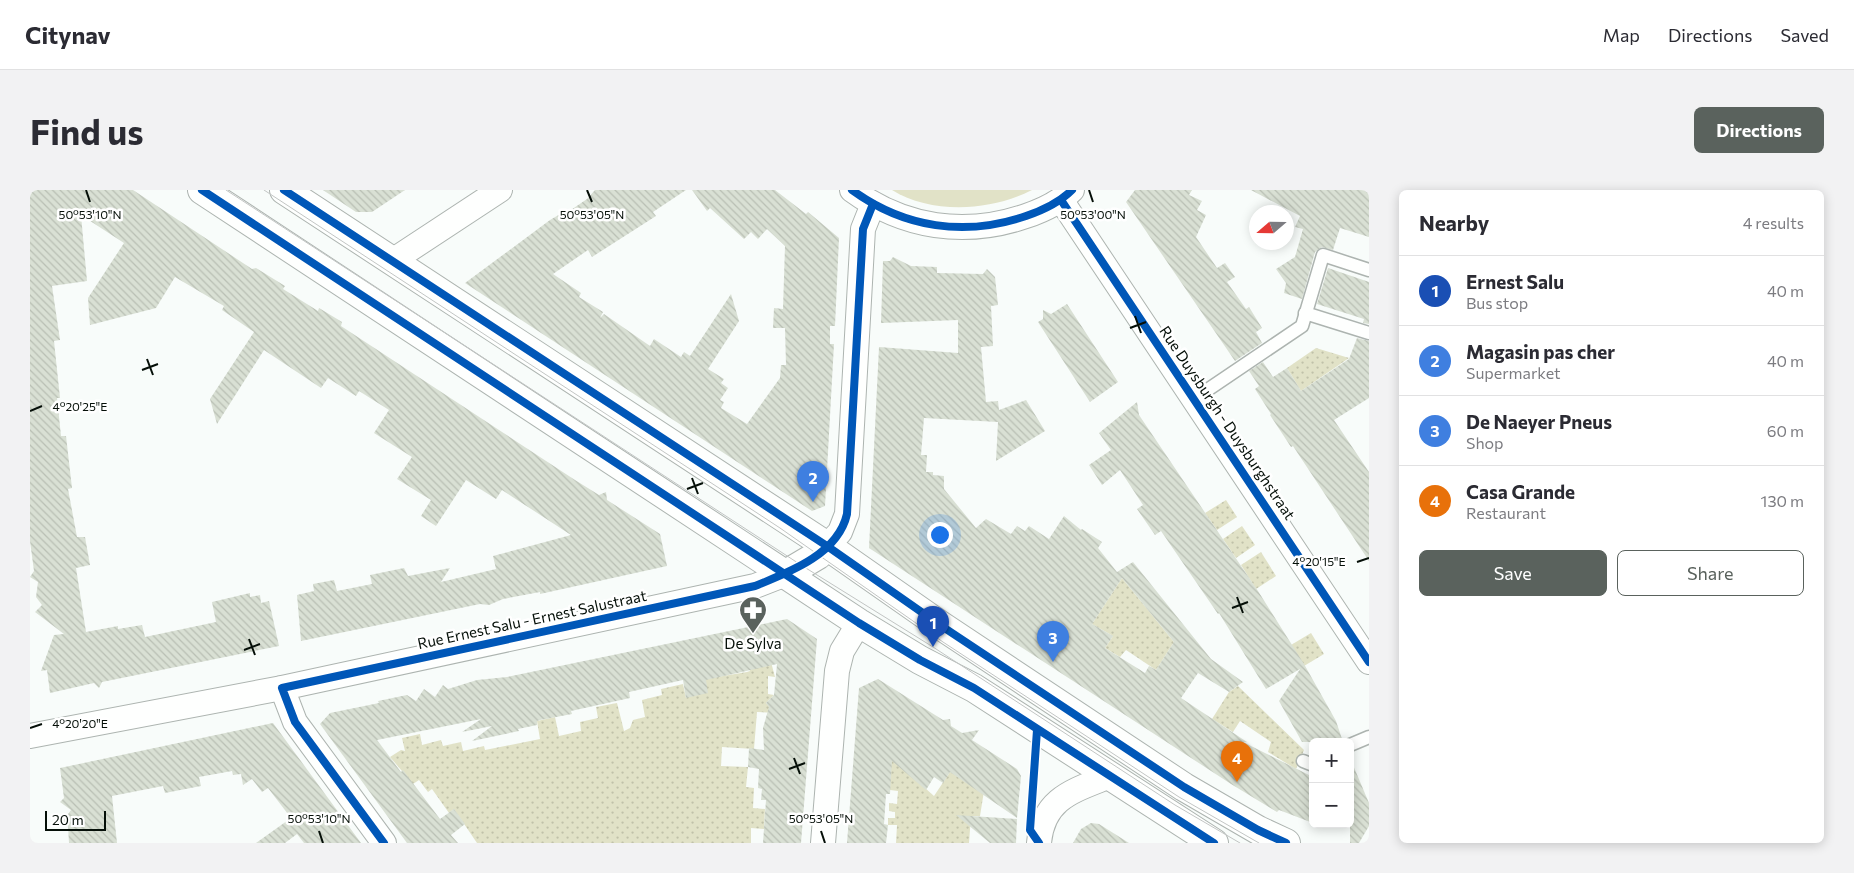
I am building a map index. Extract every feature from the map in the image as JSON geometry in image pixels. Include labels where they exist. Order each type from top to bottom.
[{"type":"main road","points":[[202,190],[859,623],[920,660],[974,688],[1214,843]]},
{"type":"main road","points":[[284,190],[827,546],[948,630],[1184,787],[1258,830],[1286,843]]},
{"type":"main road","points":[[786,574],[818,555],[827,546]]},
{"type":"street","points":[[392,261],[500,190]]},
{"type":"street","points":[[852,190],[873,204],[915,222],[938,227],[960,228],[993,226],[1017,219],[1067,195]]},
{"type":"street","name":"Rue Duysburgh - Duysburghstraat","points":[[1067,195],[1194,399],[1369,662]]},
{"type":"street","points":[[827,546],[840,532],[847,514],[863,229],[873,204]]},
{"type":"street","name":"Rue Ernest Salu - Ernest Salustraat","points":[[30,736],[282,688],[755,586],[786,574]]},
{"type":"street","points":[[823,843],[836,671],[842,651],[859,623]]},
{"type":"street","points":[[282,688],[295,722],[384,843]]},
{"type":"street","points":[[1039,843],[1042,823],[1053,805],[1071,792],[1110,776]]},
{"type":"lane","points":[[1194,399],[1302,326],[1323,254],[1369,270]]},
{"type":"lane","points":[[1306,313],[1369,333]]},
{"type":"lane","points":[[1354,743],[1369,736]]},
{"type":"green space","points":[[892,190],[1032,190],[1016,197],[981,206],[943,207],[925,204]]},
{"type":"green space","points":[[1316,348],[1349,358],[1301,391],[1287,368]]},
{"type":"green space","points":[[1226,500],[1237,517],[1217,530],[1205,513]]},
{"type":"green space","points":[[1242,526],[1255,545],[1236,558],[1223,539]]},
{"type":"green space","points":[[1261,552],[1276,576],[1256,589],[1241,565]]},
{"type":"green space","points":[[1122,578],[1174,642],[1156,670],[1126,650],[1120,657],[1105,648],[1113,636],[1092,624]]},
{"type":"green space","points":[[1311,633],[1324,654],[1304,666],[1291,645]]},
{"type":"green space","points":[[771,662],[775,677],[768,676],[768,694],[774,695],[766,703],[777,713],[757,712],[754,749],[722,747],[721,766],[748,767],[746,787],[754,788],[753,808],[765,809],[764,829],[751,828],[751,843],[477,843],[454,809],[449,813],[432,789],[428,792],[419,780],[413,784],[390,757],[401,750],[405,751],[402,738],[420,734],[422,745],[441,740],[443,746],[461,742],[463,751],[484,746],[485,750],[540,739],[537,721],[555,717],[559,736],[581,731],[580,722],[598,718],[596,707],[617,703],[624,731],[630,728],[633,720],[645,717],[642,700],[662,695],[661,689],[683,684],[686,698],[705,679],[747,672],[750,671],[749,667]]},
{"type":"green space","points":[[1238,686],[1304,750],[1296,769],[1268,752],[1271,742],[1240,721],[1233,732],[1212,719],[1229,692]]},
{"type":"green space","points":[[887,754],[934,796],[950,772],[984,791],[980,816],[971,816],[969,843],[896,843],[897,825],[888,825],[888,818],[895,818],[895,812],[889,811],[889,803],[897,804],[898,791],[890,790]]},
{"type":"building","points":[[30,190],[133,190],[252,269],[256,268],[285,286],[283,289],[318,311],[319,308],[342,322],[341,326],[575,480],[599,495],[606,492],[607,500],[660,534],[667,566],[540,594],[540,592],[503,599],[489,605],[480,604],[301,641],[297,595],[314,591],[313,584],[334,580],[337,591],[372,584],[370,575],[404,568],[408,576],[450,568],[441,582],[496,569],[493,556],[571,535],[502,490],[496,499],[466,480],[436,526],[421,516],[431,500],[397,479],[412,457],[374,433],[389,410],[359,391],[356,396],[328,378],[321,388],[264,350],[217,424],[210,399],[254,332],[222,310],[224,306],[175,277],[156,308],[90,325],[88,298],[124,243],[81,215],[87,281],[52,286],[60,340],[54,341],[60,398],[57,398],[61,436],[66,436],[72,488],[68,489],[77,537],[85,537],[90,565],[76,568],[86,632],[118,626],[118,629],[142,625],[145,637],[216,622],[212,602],[250,593],[250,597],[260,595],[261,603],[269,601],[279,646],[102,682],[99,688],[94,683],[50,693],[47,670],[41,671],[54,635],[64,634],[35,612],[42,605],[36,597],[38,582],[30,577],[34,571],[30,541]]},
{"type":"building","points":[[323,190],[405,190],[372,212],[356,212]]},
{"type":"building","points":[[595,190],[686,190],[653,212],[656,216],[592,257],[588,250],[553,274],[581,293],[579,297],[603,312],[600,318],[604,314],[650,346],[654,339],[681,357],[684,352],[690,356],[731,294],[739,321],[708,369],[724,379],[721,383],[728,388],[720,400],[724,402],[721,408],[747,424],[780,378],[781,365],[786,365],[785,328],[773,328],[774,308],[783,309],[785,246],[767,229],[758,239],[751,232],[744,239],[710,208],[707,211],[692,190],[775,190],[806,214],[808,212],[839,238],[835,326],[830,326],[830,344],[834,344],[825,506],[812,511],[465,283],[550,220],[562,213],[568,212],[587,199]]},
{"type":"building","points":[[1135,190],[1192,190],[1189,195],[1202,201],[1197,210],[1206,215],[1196,237],[1217,268],[1225,263],[1235,277],[1227,282],[1246,309],[1249,307],[1262,328],[1256,332],[1262,343],[1235,361],[1126,202]]},
{"type":"building","points":[[1251,190],[1369,190],[1369,237],[1340,228],[1333,250],[1322,247],[1315,252],[1302,299],[1284,293],[1286,283],[1276,269],[1295,257],[1303,229],[1295,227],[1300,216],[1294,213],[1294,205],[1279,205]]},
{"type":"building","points":[[893,257],[911,266],[937,267],[937,273],[983,274],[987,269],[995,277],[998,305],[991,306],[993,346],[981,347],[986,402],[998,401],[999,410],[1026,400],[1045,431],[996,461],[998,422],[924,418],[921,455],[927,455],[926,472],[933,472],[933,475],[944,476],[944,489],[976,528],[986,519],[1011,534],[1017,526],[1025,531],[1029,526],[1049,539],[1064,516],[1081,530],[1102,542],[1098,548],[1117,572],[1133,562],[1211,659],[1243,682],[1229,692],[1198,673],[1181,698],[1247,742],[1243,742],[1309,775],[1309,821],[1279,810],[1277,812],[1231,784],[869,548],[879,347],[958,353],[958,320],[881,323],[883,261],[890,261]],"holes":[[[1122,578],[1174,642],[1156,670],[1149,666],[1145,673],[1105,648],[1113,636],[1092,624]]]},
{"type":"building","points":[[1328,268],[1369,282],[1369,324],[1363,323],[1364,319],[1317,304]]},
{"type":"building","points":[[1067,304],[1118,382],[1090,402],[1038,322],[1043,319],[1043,310],[1051,314]]},
{"type":"building","points":[[1357,338],[1369,341],[1369,398],[1334,420],[1369,472],[1369,561],[1293,446],[1291,447],[1270,415],[1255,389],[1259,386],[1249,371],[1263,362],[1273,377],[1287,368],[1301,391],[1349,359]]},
{"type":"building","points":[[1137,402],[1139,415],[1258,591],[1304,664],[1336,721],[1342,738],[1309,738],[1309,742],[1302,742],[1279,701],[1300,669],[1266,689],[1219,613],[1161,531],[1155,535],[1137,509],[1143,505],[1120,470],[1102,485],[1089,465],[1111,450],[1099,433]]},
{"type":"building","points":[[787,619],[817,639],[801,843],[763,843],[766,800],[761,800],[762,789],[758,788],[759,769],[748,767],[749,748],[764,750],[763,728],[769,707],[766,703],[774,695],[777,664],[706,680],[708,693],[686,698],[683,680],[629,692],[630,698],[571,711],[572,714],[540,720],[537,721],[537,725],[518,729],[519,731],[472,741],[492,726],[462,732],[481,719],[377,740],[401,772],[403,770],[440,819],[454,809],[465,824],[451,835],[458,843],[407,843],[320,724],[330,713],[379,703],[378,701],[407,695],[416,701],[424,689],[435,697],[443,685],[448,689],[477,680],[507,677]]},
{"type":"building","points":[[878,679],[943,720],[950,719],[951,726],[962,733],[979,730],[972,740],[1017,769],[1021,776],[1017,818],[950,772],[943,783],[934,777],[926,790],[892,761],[890,794],[886,794],[884,824],[888,825],[886,843],[847,843],[859,688]]},
{"type":"building","points":[[273,723],[361,843],[304,843],[297,834],[285,843],[256,843],[291,818],[268,788],[262,792],[252,779],[243,785],[241,774],[233,775],[232,771],[199,777],[201,786],[165,793],[163,786],[112,796],[117,843],[69,843],[68,826],[63,821],[71,810],[60,802],[64,798],[60,768]]},
{"type":"building","points":[[1354,767],[1369,803],[1369,826],[1359,843],[1350,843],[1350,828],[1354,828]]},
{"type":"building","points":[[956,815],[1017,819],[1016,843],[990,843]]},
{"type":"building","points":[[1091,823],[1099,824],[1129,843],[1073,843],[1081,829]]},
{"type":"tram line","points":[[226,190],[801,565],[933,647],[1175,805],[1240,843]]},
{"type":"tram line","points":[[264,190],[780,528],[943,642],[1179,797],[1259,843]]},
{"type":"cycle path","points":[[202,190],[859,623],[920,660],[974,688],[1214,843]]},
{"type":"cycle path","points":[[284,190],[827,546],[940,625],[1184,787],[1258,830],[1286,843]]},
{"type":"cycle path","points":[[852,190],[872,203],[893,213],[936,225],[958,227],[980,226],[1026,216],[1051,206],[1072,190]]},
{"type":"cycle path","points":[[1061,200],[1369,662]]},
{"type":"cycle path","points":[[384,843],[295,722],[282,688],[755,586],[797,568],[823,551],[842,528],[847,514],[863,229],[873,204]]},
{"type":"cycle path","points":[[1037,730],[1030,830],[1039,843]]},
{"type":"place","name":"Magasin pas cher","points":[[813,502]]},
{"type":"place","name":"De Sylva","points":[[753,634]]},
{"type":"place","name":"Ernest Salu","points":[[933,647]]},
{"type":"place","name":"De Naeyer Pneus","points":[[1053,662]]},
{"type":"place","name":"Casa Grande","points":[[1237,782]]}]
